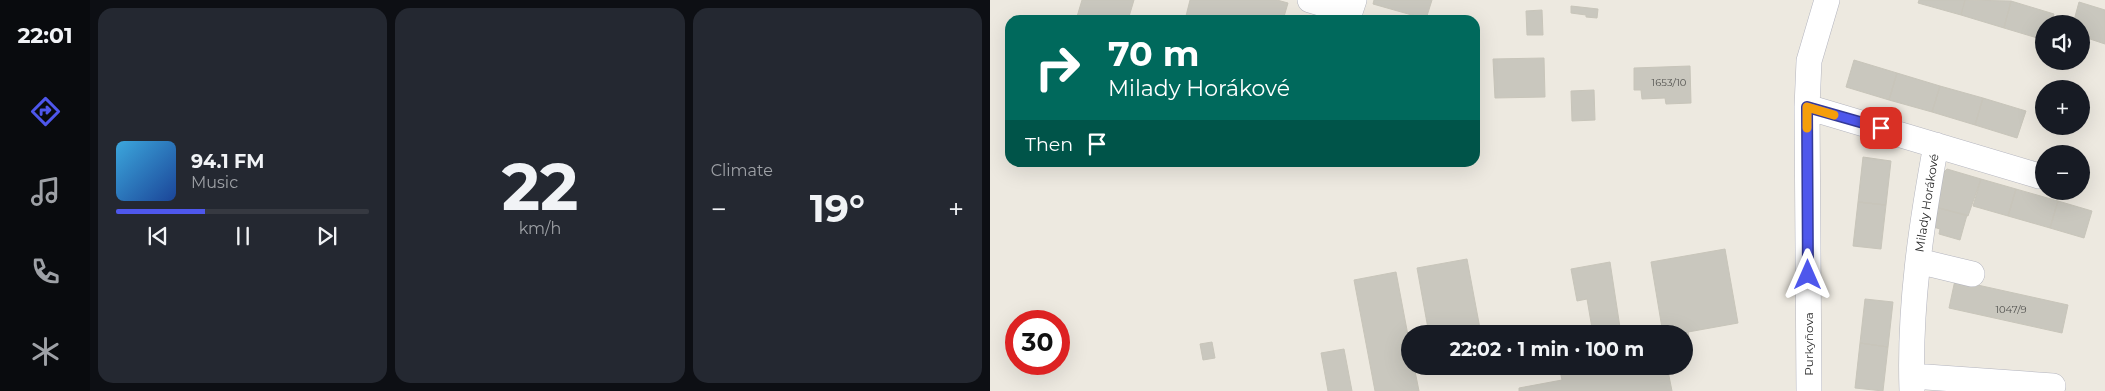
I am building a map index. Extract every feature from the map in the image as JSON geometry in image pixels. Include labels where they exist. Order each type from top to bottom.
[{"type":"street","points":[[1310,0],[1350,12],[1354,0]]},
{"type":"street","name":"Purkyňova","points":[[1809,391],[1807,107],[1809,61],[1827,0]]},
{"type":"street","name":"Milady Horákové","points":[[1807,107],[2035,175]]},
{"type":"street","name":"Milady Horákové","points":[[1936,145],[1922,224],[1914,290],[1912,384],[2053,386]]},
{"type":"street","name":"Milady Horákové","points":[[1918,261],[1972,274]]},
{"type":"building","points":[[1082,0],[1134,0],[1130,15],[1078,15]]},
{"type":"building","points":[[1190,0],[1277,0],[1288,3],[1284,15],[1186,15]]},
{"type":"building","points":[[1374,0],[1432,0],[1427,15],[1412,15],[1373,4]]},
{"type":"building","points":[[1919,0],[1965,0],[1961,15],[1918,3]]},
{"type":"building","points":[[1965,0],[2011,1],[2004,28],[1961,15]]},
{"type":"building","points":[[2011,1],[2054,14],[2035,15],[2035,37],[2004,28]]},
{"type":"building","points":[[2079,2],[2105,10],[2105,44],[2090,39],[2090,15],[2075,15]]},
{"type":"building","points":[[1571,6],[1598,9],[1597,18],[1571,13]]},
{"type":"building","points":[[1542,10],[1543,35],[1527,35],[1526,11]]},
{"type":"building","points":[[1544,58],[1545,97],[1495,98],[1493,59]]},
{"type":"building","points":[[1854,60],[1897,73],[1889,100],[1846,87]]},
{"type":"building","points":[[1690,66],[1691,103],[1666,104],[1665,98],[1642,99],[1641,90],[1634,90],[1634,68]]},
{"type":"building","points":[[1897,73],[1940,86],[1932,112],[1889,100]]},
{"type":"building","points":[[1940,86],[1983,98],[1975,125],[1932,112]]},
{"type":"building","points":[[1594,90],[1595,120],[1572,121],[1571,91]]},
{"type":"building","points":[[1983,98],[2026,111],[2017,138],[1975,125]]},
{"type":"building","points":[[1863,157],[1891,161],[1886,205],[1858,202]]},
{"type":"building","points":[[1947,169],[1981,179],[1968,216],[1935,207],[1944,172]]},
{"type":"building","points":[[1981,179],[2016,189],[2008,216],[1973,206]]},
{"type":"building","points":[[2016,189],[2035,194],[2035,200],[2058,201],[2050,228],[2008,216]]},
{"type":"building","points":[[2058,201],[2092,211],[2084,238],[2050,228]]},
{"type":"building","points":[[1858,202],[1886,205],[1881,249],[1853,246]]},
{"type":"building","points":[[1935,207],[1967,215],[1960,240],[1939,234],[1940,229],[1930,226]]},
{"type":"building","points":[[1725,249],[1738,323],[1693,331],[1693,325],[1662,325],[1651,262]]},
{"type":"building","points":[[1467,259],[1479,325],[1427,325],[1417,268]]},
{"type":"building","points":[[1610,262],[1620,325],[1591,325],[1587,299],[1577,301],[1571,269]]},
{"type":"building","points":[[1396,272],[1406,325],[1401,325],[1401,375],[1416,375],[1419,391],[1375,391],[1354,280]]},
{"type":"building","points":[[1955,280],[2068,305],[2062,333],[1949,308]]},
{"type":"building","points":[[1865,299],[1893,302],[1888,347],[1860,343]]},
{"type":"building","points":[[1212,342],[1215,358],[1203,360],[1200,344]]},
{"type":"building","points":[[1860,343],[1888,347],[1883,391],[1855,388]]},
{"type":"building","points":[[1344,349],[1352,391],[1328,391],[1321,353]]},
{"type":"building","points":[[1561,375],[1669,375],[1672,391],[1519,391],[1519,388],[1562,380]]},
{"type":"slow traffic","points":[[1807,128],[1807,107],[1834,115]]},
{"type":"route","points":[[1808,275],[1807,107],[1881,128]]}]
